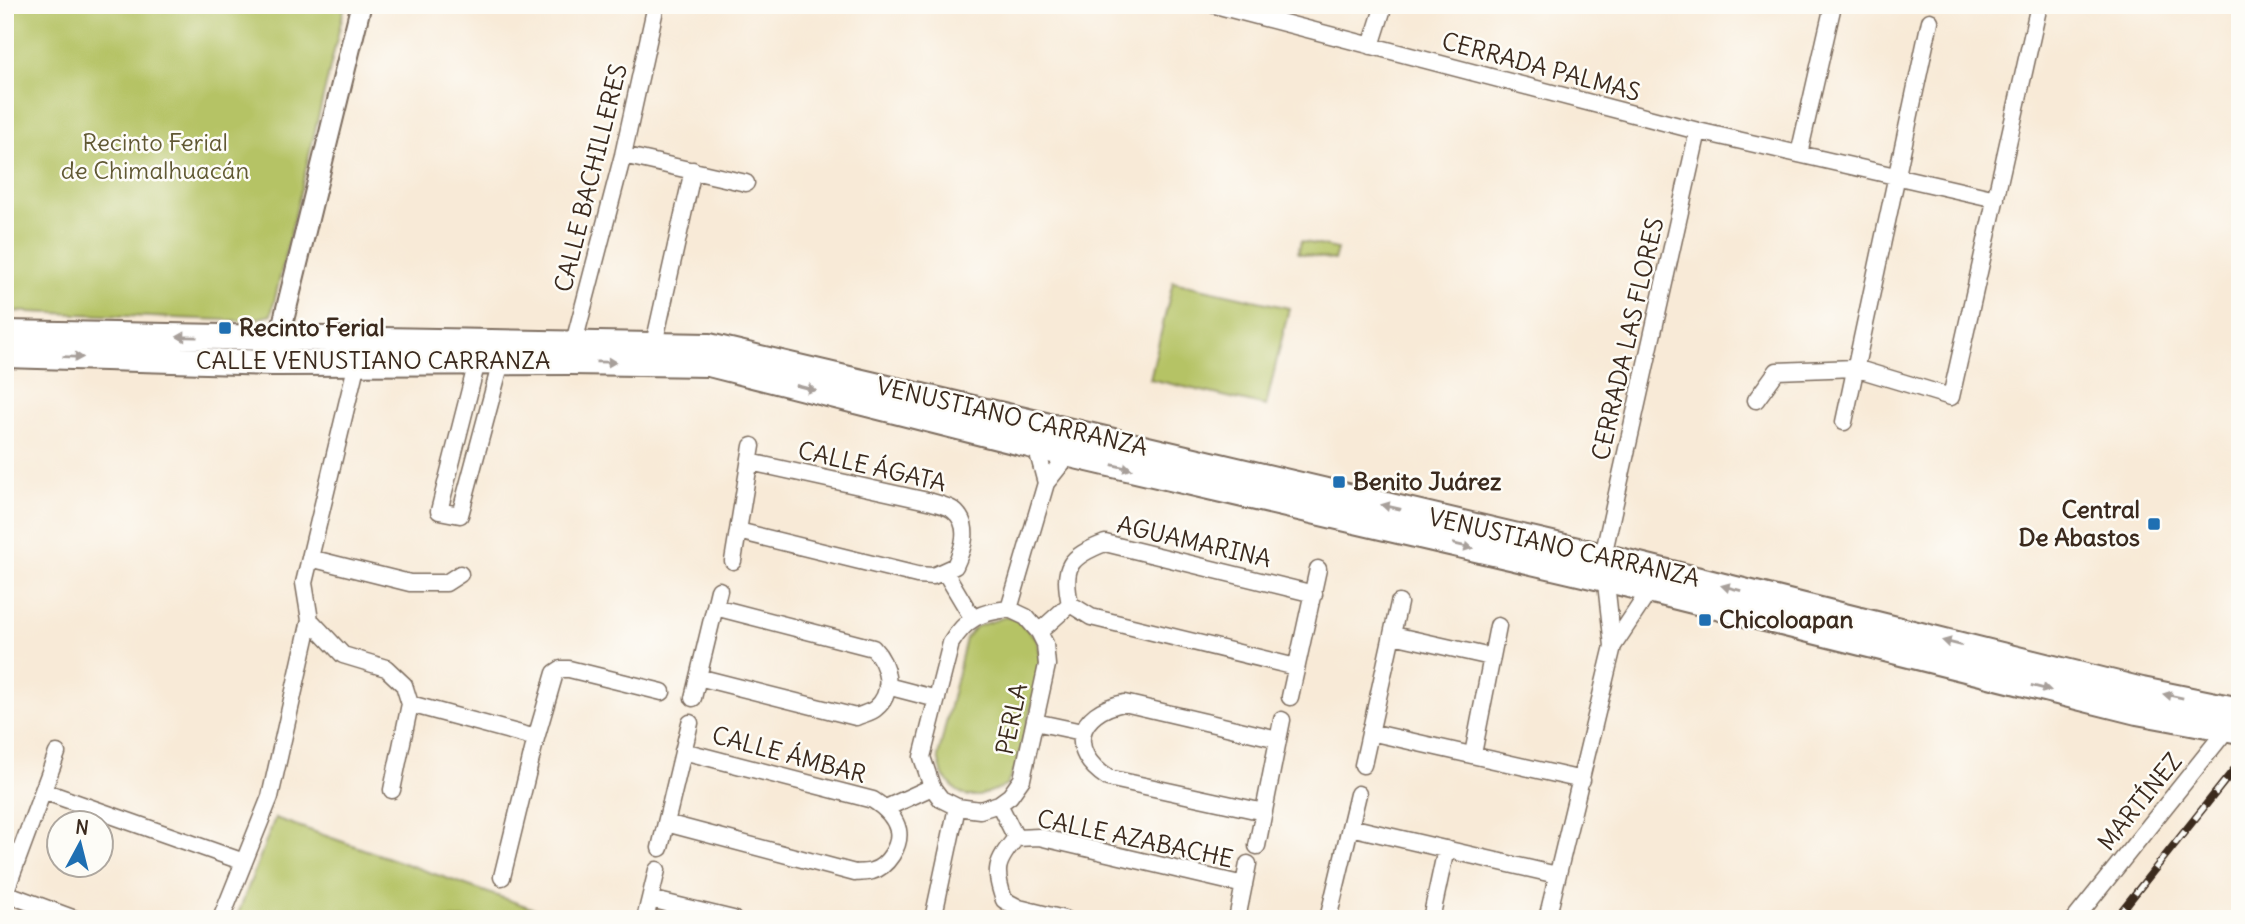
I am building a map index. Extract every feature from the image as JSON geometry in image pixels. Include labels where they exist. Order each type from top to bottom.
[{"type":"main road","name":"CALLE VENUSTIANO CARRANZA","points":[[5,333],[278,339],[360,351],[489,362],[654,344],[709,346],[736,358]]},
{"type":"main road","name":"CALLE VENUSTIANO CARRANZA","points":[[5,355],[272,363],[360,351],[572,352],[709,364],[736,358]]},
{"type":"main road","name":"VENUSTIANO CARRANZA","points":[[736,358],[1075,445],[1656,580],[2137,712],[2237,721]]},
{"type":"street","points":[[272,363],[361,5]]},
{"type":"street","name":"CALLE BACHILLERES","points":[[572,352],[623,155],[656,5]]},
{"type":"street","name":"CERRADA PALMAS","points":[[1215,5],[1698,131],[1996,200]]},
{"type":"street","points":[[1371,47],[1384,5]]},
{"type":"street","points":[[1799,154],[1833,5]]},
{"type":"street","points":[[1756,400],[1777,371],[1855,368],[1951,397],[2039,5]]},
{"type":"street","points":[[1844,422],[1930,21]]},
{"type":"street","name":"CERRADA LAS FLORES","points":[[1613,646],[1604,568],[1698,131]]},
{"type":"street","points":[[623,155],[746,183]]},
{"type":"street","points":[[654,344],[693,170]]},
{"type":"street","points":[[221,919],[270,797],[310,620],[304,583],[360,351]]},
{"type":"street","points":[[489,362],[488,409],[460,516],[439,511],[467,404],[489,362]]},
{"type":"street","points":[[467,404],[488,409]]},
{"type":"street","points":[[1034,435],[1045,483]]},
{"type":"street","points":[[1009,609],[1045,483],[1075,445]]},
{"type":"street","name":"CALLE ÁGATA","points":[[738,531],[751,454],[952,509],[962,521],[965,536],[955,566],[945,572]]},
{"type":"street","points":[[733,561],[738,531],[917,575],[933,576],[945,572],[973,619]]},
{"type":"street","name":"AGUAMARINA","points":[[1070,604],[1066,574],[1075,556],[1105,543],[1314,594]]},
{"type":"street","points":[[310,558],[410,583],[446,583],[460,574]]},
{"type":"street","points":[[1290,697],[1318,569]]},
{"type":"street","points":[[1547,919],[1613,646],[1656,580]]},
{"type":"street","points":[[693,698],[719,590]]},
{"type":"street","points":[[1363,765],[1399,603]]},
{"type":"street","points":[[999,804],[980,810],[957,807],[941,799],[932,787],[922,757],[951,643],[960,629],[989,611],[1009,609],[1026,617],[1040,632],[1070,604],[1091,617],[1296,667]]},
{"type":"street","points":[[698,677],[856,717],[874,710],[883,700],[887,686],[887,669],[883,659],[873,649],[715,607]]},
{"type":"street","points":[[310,620],[343,655],[386,668],[404,685],[411,704],[392,790]]},
{"type":"street","points":[[1473,754],[1498,626]]},
{"type":"street","name":"PERLA","points":[[999,804],[1010,796],[1022,779],[1047,665],[1045,644],[1040,632]]},
{"type":"street","points":[[1393,635],[1491,657]]},
{"type":"street","points":[[502,877],[555,673],[561,669],[662,692]]},
{"type":"street","points":[[887,686],[937,699]]},
{"type":"street","points":[[1264,812],[1108,778],[1092,768],[1083,755],[1082,732],[1092,717],[1105,707],[1124,703],[1278,739]]},
{"type":"street","points":[[411,704],[536,738]]},
{"type":"street","points":[[1257,846],[1282,720]]},
{"type":"street","name":"MARTÍNEZ","points":[[2075,919],[2237,721]]},
{"type":"street","points":[[1035,722],[1082,732]]},
{"type":"street","points":[[660,848],[690,723]]},
{"type":"street","points":[[1370,733],[1582,780]]},
{"type":"street","name":"CALLE ÁMBAR","points":[[666,823],[855,873],[873,871],[887,864],[895,849],[898,831],[886,808],[873,800],[683,751]]},
{"type":"street","points":[[57,753],[5,893],[75,919]]},
{"type":"street","points":[[886,808],[932,787]]},
{"type":"street","points":[[43,790],[244,862]]},
{"type":"street","points":[[1328,919],[1358,794]]},
{"type":"street","name":"CALLE AZABACHE","points":[[999,804],[1016,838]]},
{"type":"street","points":[[933,919],[957,807]]},
{"type":"street","points":[[1350,827],[1558,875]]},
{"type":"street","name":"CALLE AZABACHE","points":[[1064,919],[1019,908],[1004,900],[996,875],[1003,853],[1016,838],[1039,837],[1244,885]]},
{"type":"street","points":[[1431,919],[1446,849]]},
{"type":"street","points":[[1237,919],[1248,864]]},
{"type":"street","points":[[645,919],[657,870]]},
{"type":"street","points":[[650,899],[733,919]]},
{"type":"green space","name":"Recinto Ferial de Chimalhuacán","points":[[5,5],[345,5],[271,315],[248,321],[5,311]]},
{"type":"green space","points":[[1301,241],[1337,249],[1334,260],[1298,253]]},
{"type":"green space","points":[[1173,282],[1289,308],[1266,406],[1150,379]]},
{"type":"green space","points":[[1005,617],[1016,619],[1037,639],[1042,663],[1016,767],[1006,786],[979,796],[966,796],[943,776],[938,757],[966,638],[975,627]]},
{"type":"green space","points":[[275,818],[563,919],[236,919]]},
{"type":"railway","points":[[2115,919],[2240,762]]},
{"type":"place","name":"Recinto Ferial","points":[[225,328]]},
{"type":"place","name":"Benito Juárez","points":[[1339,482]]},
{"type":"place","name":"Central De Abastos","points":[[2154,524]]},
{"type":"place","name":"Chicoloapan","points":[[1705,620]]}]
